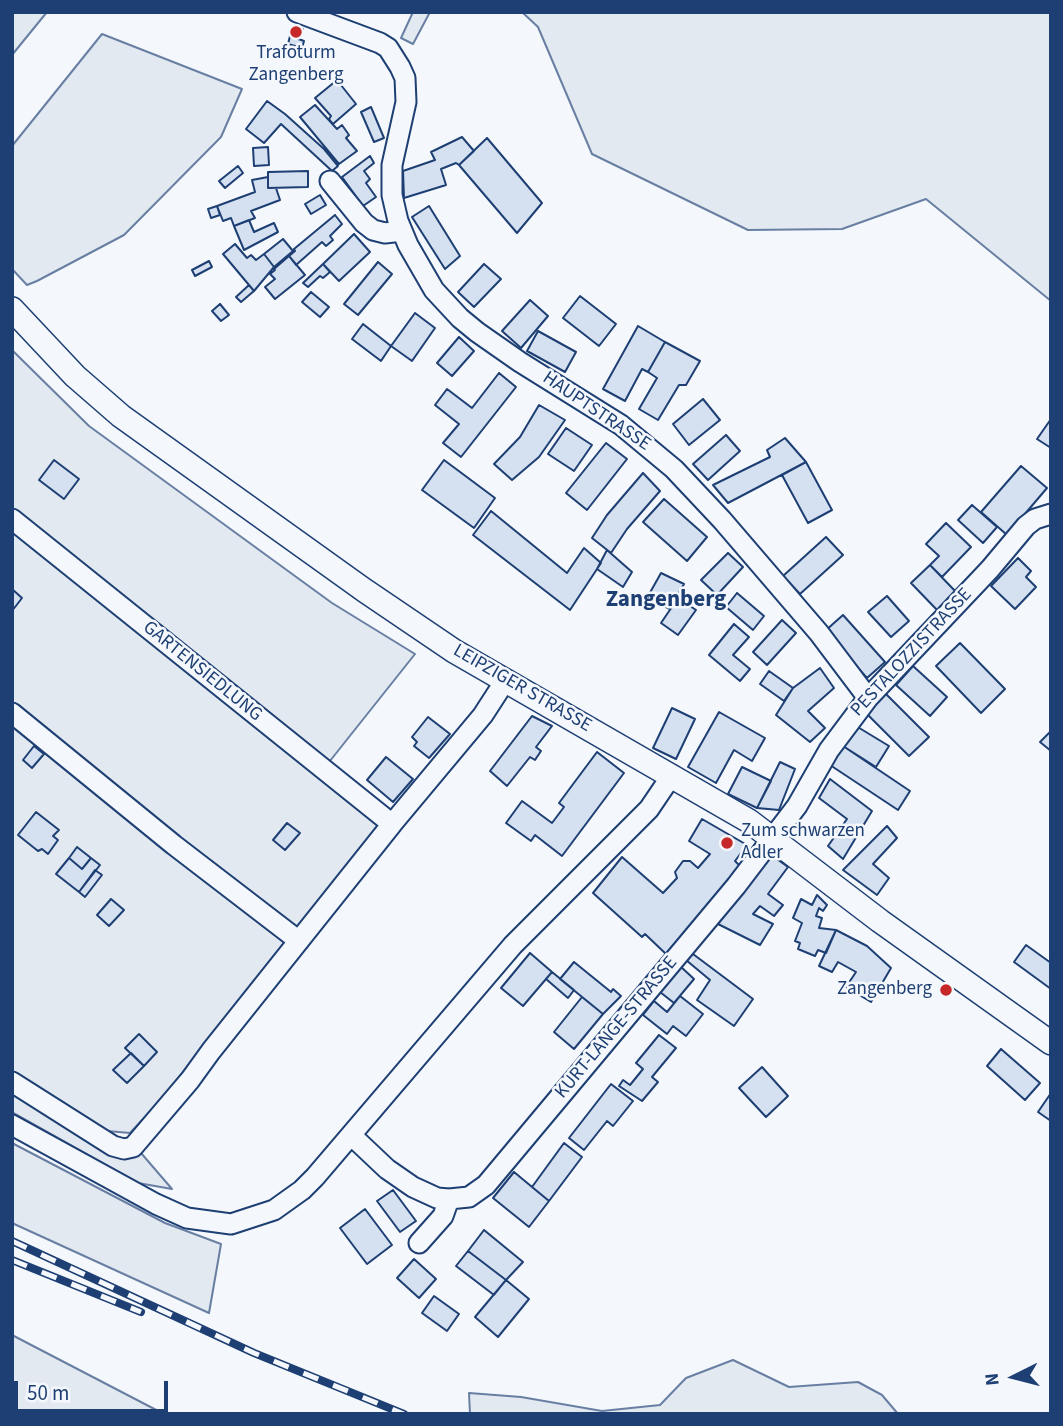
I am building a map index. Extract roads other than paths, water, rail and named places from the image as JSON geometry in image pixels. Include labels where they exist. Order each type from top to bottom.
[{"type":"street","name":"HAUPTSTRASSE","points":[[297,12],[380,43],[388,48],[400,67],[405,78],[406,103],[392,164],[395,209],[416,261],[430,283],[460,317],[500,348],[621,425],[674,469],[820,633],[868,698]]},
{"type":"street","points":[[330,181],[363,223],[373,230],[385,233],[402,231]]},
{"type":"street","name":"LEIPZIGER STRASSE","points":[[12,309],[75,376],[147,435],[364,590],[454,651],[672,775],[774,838],[880,921],[1051,1043]]},
{"type":"street","name":"PESTALOZZISTRASSE","points":[[774,838],[797,806],[829,750],[868,698],[990,569],[1026,526],[1047,514]]},
{"type":"street","name":"GARTENSIEDLUNG","points":[[12,519],[392,824]]},
{"type":"street","points":[[12,1082],[113,1146],[124,1149],[134,1147],[392,824],[483,715],[505,681]]},
{"type":"street","points":[[12,713],[174,845],[299,941]]},
{"type":"street","points":[[12,1125],[170,1211],[202,1221],[231,1224],[260,1217],[274,1210],[302,1190],[513,946],[656,800],[672,775]]},
{"type":"street","name":"KURT-LANGE-STRASSE","points":[[449,1199],[469,1197],[486,1185],[774,838]]},
{"type":"street","points":[[351,1135],[387,1169],[412,1187],[437,1198],[449,1199],[443,1216],[419,1243]]},
{"type":"railway","points":[[12,1241],[254,1353],[404,1414]]},
{"type":"railway","points":[[12,1260],[141,1312]]},
{"type":"place","name":"Trafoturm Zangenberg","points":[[296,32]]},
{"type":"place","name":"Zum schwarzen Adler","points":[[727,843]]},
{"type":"place","name":"Zangenberg","points":[[946,990]]},
{"type":"district","name":"Zangenberg","points":[[666,601]]}]
